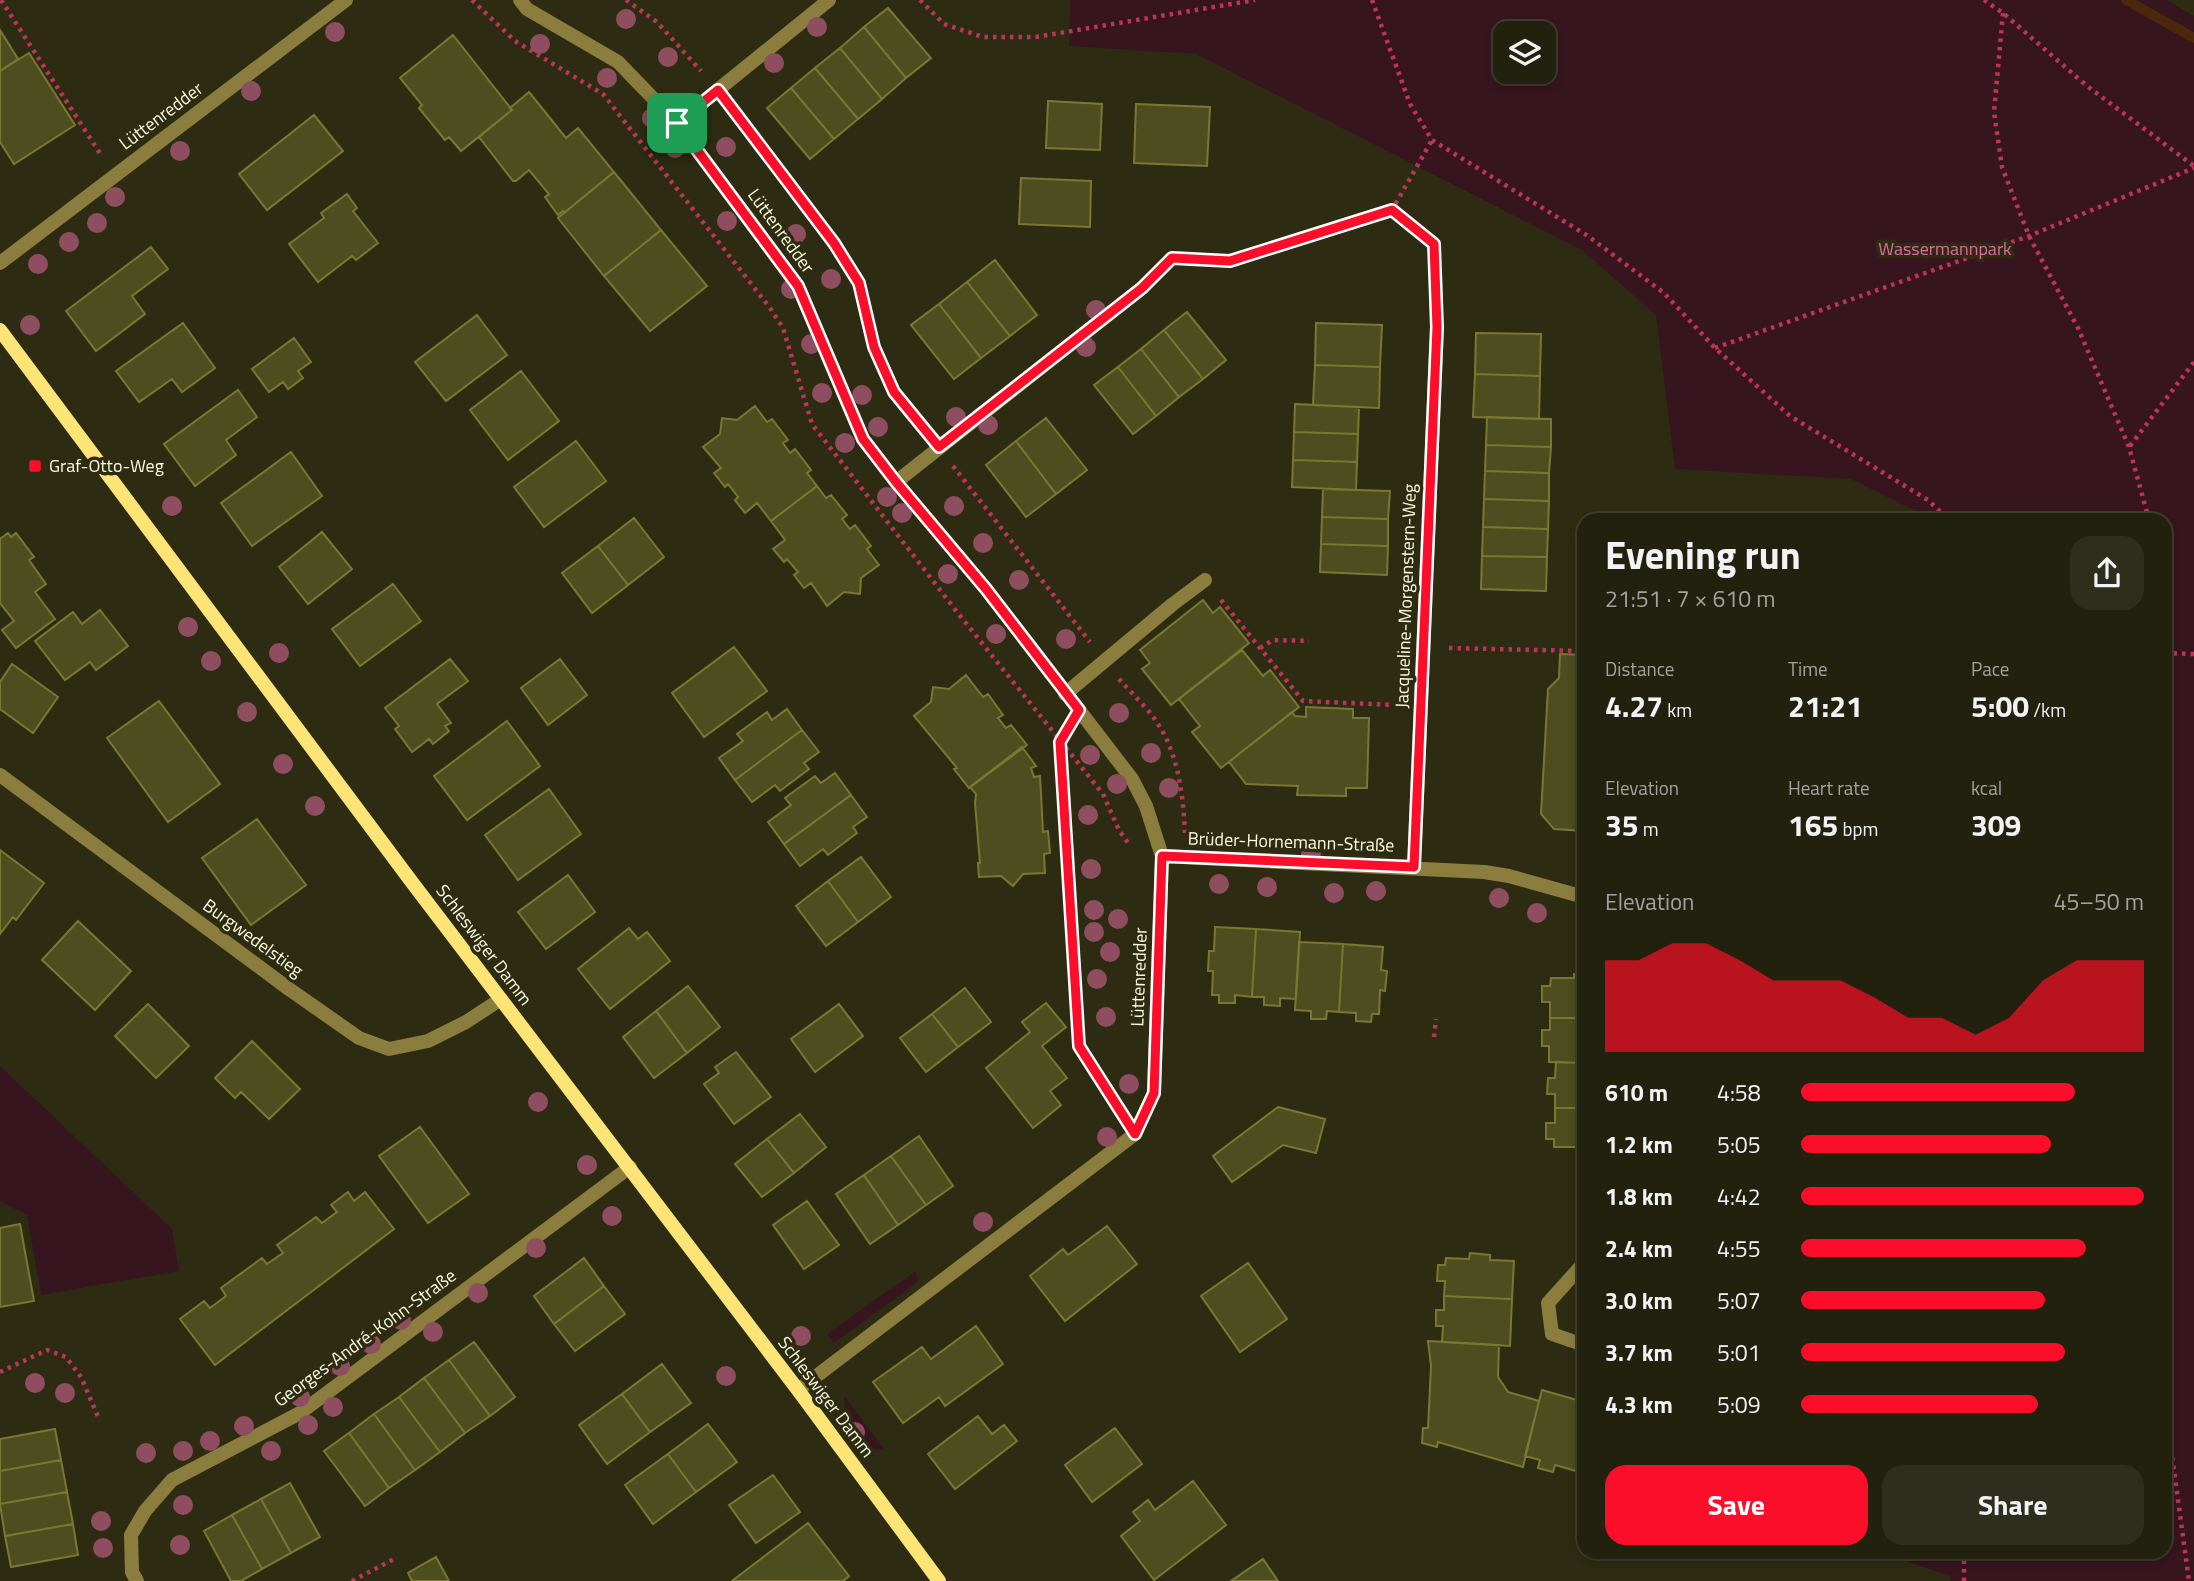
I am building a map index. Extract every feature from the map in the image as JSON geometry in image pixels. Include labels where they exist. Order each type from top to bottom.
[{"type":"main road","name":"Schleswiger Damm","points":[[0,330],[939,1581]]},
{"type":"street","name":"Lüttenredder","points":[[0,263],[345,0]]},
{"type":"street","name":"Lüttenredder","points":[[520,0],[527,9],[618,62],[677,123],[798,286],[863,439],[986,589],[1132,779],[1146,806],[1162,856],[1154,1093],[1135,1134],[798,1390]]},
{"type":"street","points":[[677,123],[829,0]]},
{"type":"street","points":[[896,482],[1142,288]]},
{"type":"street","name":"Jacqueline-Morgenstern-Weg","points":[[1414,867],[1437,327]]},
{"type":"street","points":[[1065,694],[1205,580]]},
{"type":"street","name":"Burgwedelstieg","points":[[0,775],[359,1038],[389,1049],[428,1041],[466,1022],[501,999]]},
{"type":"street","name":"Brüder-Hornemann-Straße","points":[[1162,856],[1485,872],[1577,895]]},
{"type":"street","name":"Georges-André-Kohn-Straße","points":[[137,1581],[132,1572],[131,1535],[145,1511],[172,1480],[300,1413],[630,1167]]},
{"type":"street","points":[[1577,1271],[1548,1303],[1552,1334],[1577,1343]]},
{"type":"path","points":[[1,0],[114,176]]},
{"type":"path","points":[[626,0],[657,22],[718,90],[834,243],[859,283],[874,347],[894,392],[1104,661],[1158,724],[1174,760],[1183,796],[1187,857]]},
{"type":"path","points":[[920,0],[944,24],[983,37],[1036,37],[1255,0]]},
{"type":"path","points":[[1372,0],[1410,104],[1432,140],[1588,236],[1664,293],[1716,348],[1790,416],[1928,500],[1942,513]]},
{"type":"path","points":[[1984,0],[2003,13],[2087,86],[2194,167]]},
{"type":"path","points":[[2003,13],[1994,112],[2002,167],[2029,236],[2078,328],[2129,447],[2147,513]]},
{"type":"path","points":[[1142,288],[1172,258],[1230,261],[1392,210],[1432,140]]},
{"type":"path","points":[[1716,348],[2029,236],[2194,167]]},
{"type":"path","points":[[1392,210],[1434,244],[1437,327]]},
{"type":"path","points":[[2129,447],[2194,362]]},
{"type":"path","points":[[1205,580],[1303,701],[1421,707]]},
{"type":"path","points":[[1260,648],[1273,640],[1309,641]]},
{"type":"path","points":[[1423,647],[1577,650]]},
{"type":"path","points":[[2172,653],[2194,654]]},
{"type":"path","points":[[1079,710],[1060,742],[1079,1046],[1135,1134]]},
{"type":"path","points":[[1434,1037],[1436,1019]]},
{"type":"path","points":[[0,1372],[47,1350],[66,1357],[81,1377],[99,1419]]},
{"type":"path","points":[[2172,1456],[2189,1581]]},
{"type":"path","points":[[352,1581],[396,1558]]},
{"type":"path","points":[[1964,1559],[1964,1581]]},
{"type":"green space","name":"Wassermannpark","points":[[1070,0],[2166,0],[2194,16],[2194,1581],[1950,1581],[1951,1576],[1899,1559],[2172,1559],[2172,513],[1920,513],[1851,479],[1675,469],[1656,315],[1582,250],[1196,54],[1069,46]]},
{"type":"green space","points":[[0,1066],[172,1229],[179,1271],[41,1295],[27,1215],[0,1201]]},
{"type":"green space","points":[[916,1271],[918,1282],[834,1343],[827,1334]]},
{"type":"green space","points":[[844,1396],[884,1449],[864,1450],[845,1420]]},
{"type":"building","points":[[888,8],[931,58],[906,78],[864,27]]},
{"type":"building","points":[[864,27],[906,78],[882,99],[840,48]]},
{"type":"building","points":[[0,30],[18,59],[0,71]]},
{"type":"building","points":[[453,35],[512,110],[461,151],[449,137],[445,140],[419,108],[422,105],[400,78]]},
{"type":"building","points":[[840,48],[882,99],[858,119],[815,68]]},
{"type":"building","points":[[29,53],[75,125],[14,164],[0,142],[0,71]]},
{"type":"building","points":[[815,68],[858,119],[834,139],[791,88]]},
{"type":"building","points":[[791,88],[834,139],[810,159],[767,108]]},
{"type":"building","points":[[529,92],[566,138],[578,128],[614,172],[558,215],[545,197],[549,194],[529,170],[513,181],[479,137]]},
{"type":"building","points":[[1048,101],[1102,104],[1100,150],[1046,148]]},
{"type":"building","points":[[1136,104],[1210,107],[1207,166],[1134,163]]},
{"type":"building","points":[[314,115],[343,151],[267,210],[239,174]]},
{"type":"building","points":[[614,172],[661,230],[604,276],[558,218]]},
{"type":"building","points":[[1021,178],[1091,181],[1090,227],[1019,224]]},
{"type":"building","points":[[347,194],[357,208],[353,211],[378,243],[356,260],[352,256],[318,282],[289,244],[324,218],[321,213]]},
{"type":"building","points":[[661,230],[707,286],[650,331],[604,276]]},
{"type":"building","points":[[151,247],[168,269],[132,296],[145,314],[96,351],[66,311]]},
{"type":"building","points":[[995,260],[1037,315],[1010,336],[967,282]]},
{"type":"building","points":[[967,282],[1010,336],[981,358],[939,304]]},
{"type":"building","points":[[939,304],[981,358],[954,379],[911,325]]},
{"type":"building","points":[[1187,312],[1226,360],[1203,379],[1164,330]]},
{"type":"building","points":[[477,315],[507,355],[446,401],[415,362]]},
{"type":"building","points":[[183,323],[215,368],[182,392],[172,379],[139,402],[116,371]]},
{"type":"building","points":[[1316,323],[1382,325],[1380,367],[1315,365]]},
{"type":"building","points":[[1164,330],[1203,379],[1179,397],[1141,349]]},
{"type":"building","points":[[1476,333],[1541,334],[1540,376],[1475,374]]},
{"type":"building","points":[[294,338],[311,362],[298,371],[303,378],[288,389],[283,382],[269,392],[252,369]]},
{"type":"building","points":[[1141,349],[1179,397],[1156,416],[1118,367]]},
{"type":"building","points":[[1315,365],[1380,367],[1379,408],[1313,405]]},
{"type":"building","points":[[1118,367],[1156,416],[1133,434],[1094,385]]},
{"type":"building","points":[[521,371],[559,421],[508,460],[470,410]]},
{"type":"building","points":[[1475,374],[1540,376],[1539,419],[1473,417]]},
{"type":"building","points":[[238,390],[257,417],[226,440],[236,455],[195,486],[164,444]]},
{"type":"building","points":[[1295,404],[1359,407],[1358,434],[1294,432]]},
{"type":"building","points":[[755,406],[767,422],[772,419],[788,440],[783,443],[790,453],[795,449],[811,470],[807,473],[817,486],[771,521],[757,503],[745,513],[728,484],[725,487],[714,473],[721,468],[703,447],[720,434],[722,418],[737,420]]},
{"type":"building","points":[[1487,417],[1551,419],[1551,447],[1486,445]]},
{"type":"building","points":[[1046,418],[1087,470],[1056,494],[1016,441]]},
{"type":"building","points":[[1294,432],[1358,434],[1357,462],[1293,460]]},
{"type":"building","points":[[576,441],[606,481],[544,527],[514,487]]},
{"type":"building","points":[[1016,441],[1056,494],[1026,517],[986,465]]},
{"type":"building","points":[[1486,445],[1551,447],[1549,473],[1485,471]]},
{"type":"building","points":[[291,452],[322,496],[252,546],[221,503]]},
{"type":"building","points":[[1293,460],[1357,462],[1356,490],[1292,487]]},
{"type":"building","points":[[1485,471],[1549,473],[1549,501],[1484,499]]},
{"type":"building","points":[[817,486],[826,498],[831,495],[847,515],[842,519],[850,529],[855,525],[871,546],[867,549],[879,565],[861,578],[860,594],[844,592],[827,606],[811,583],[804,588],[794,575],[798,572],[787,559],[784,562],[773,549],[785,540],[771,521]]},
{"type":"building","points":[[1323,489],[1390,491],[1388,519],[1322,517]]},
{"type":"building","points":[[1484,499],[1549,501],[1548,529],[1483,527]]},
{"type":"building","points":[[1322,517],[1388,519],[1388,546],[1321,544]]},
{"type":"building","points":[[634,518],[664,557],[628,585],[598,546]]},
{"type":"building","points":[[1483,527],[1548,529],[1547,557],[1482,556]]},
{"type":"building","points":[[322,532],[352,569],[308,604],[279,567]]},
{"type":"building","points":[[8,533],[11,537],[16,533],[34,557],[29,560],[46,584],[35,592],[55,619],[16,648],[2,630],[14,621],[0,603],[0,539]]},
{"type":"building","points":[[1321,544],[1388,546],[1387,575],[1320,572]]},
{"type":"building","points":[[598,546],[628,585],[592,613],[562,573]]},
{"type":"building","points":[[1482,556],[1547,557],[1546,591],[1481,589]]},
{"type":"building","points":[[393,584],[421,621],[360,666],[332,629]]},
{"type":"building","points":[[1203,600],[1213,613],[1220,607],[1249,643],[1171,705],[1142,669],[1150,663],[1140,650]]},
{"type":"building","points":[[100,610],[128,646],[96,670],[90,662],[65,680],[35,641],[73,612],[82,624]]},
{"type":"building","points":[[734,647],[767,691],[704,737],[672,693]]},
{"type":"building","points":[[1242,650],[1263,676],[1270,670],[1299,707],[1221,768],[1192,732],[1200,726],[1179,699]]},
{"type":"building","points":[[1560,654],[1577,655],[1577,831],[1554,829],[1541,814],[1548,689],[1559,678]]},
{"type":"building","points":[[450,659],[468,681],[437,704],[451,723],[445,726],[449,731],[433,744],[429,739],[412,752],[395,729],[399,726],[385,708]]},
{"type":"building","points":[[560,659],[587,695],[548,725],[521,688]]},
{"type":"building","points":[[12,664],[58,697],[33,733],[0,709],[0,682]]},
{"type":"building","points":[[966,675],[983,697],[988,694],[1003,715],[998,718],[1006,728],[1011,725],[1027,745],[969,788],[954,769],[957,768],[914,716],[931,702],[933,687],[949,689]]},
{"type":"building","points":[[159,701],[220,784],[168,822],[107,738]]},
{"type":"building","points":[[1306,707],[1353,709],[1353,718],[1369,718],[1367,788],[1346,788],[1346,796],[1297,795],[1298,786],[1246,784],[1229,762],[1292,712],[1295,716],[1306,717]]},
{"type":"building","points":[[787,709],[802,730],[735,780],[719,758],[743,741],[737,734],[767,712],[772,720]]},
{"type":"building","points":[[507,721],[540,766],[467,820],[434,776]]},
{"type":"building","points":[[802,730],[819,752],[804,763],[809,769],[780,791],[775,785],[752,802],[735,780]]},
{"type":"building","points":[[1022,747],[1036,766],[1031,768],[1034,777],[1040,776],[1043,832],[1048,831],[1050,853],[1044,854],[1045,873],[1023,874],[1013,886],[1001,876],[979,877],[976,794],[970,787]]},
{"type":"building","points":[[835,773],[851,795],[784,844],[768,822],[791,805],[785,798],[815,776],[821,783]]},
{"type":"building","points":[[549,789],[581,834],[518,880],[485,835]]},
{"type":"building","points":[[851,795],[867,817],[853,827],[857,833],[828,855],[823,849],[800,866],[784,844]]},
{"type":"building","points":[[257,819],[306,885],[251,925],[202,858]]},
{"type":"building","points":[[0,850],[44,883],[16,920],[13,917],[0,934]]},
{"type":"building","points":[[861,857],[891,897],[858,922],[828,881]]},
{"type":"building","points":[[568,875],[595,912],[546,949],[518,912]]},
{"type":"building","points":[[828,881],[858,922],[826,946],[796,906]]},
{"type":"building","points":[[78,921],[131,971],[95,1010],[42,960]]},
{"type":"building","points":[[1215,927],[1256,929],[1252,997],[1235,995],[1235,1003],[1219,1003],[1219,995],[1212,995],[1213,971],[1208,971],[1209,951],[1214,951]]},
{"type":"building","points":[[629,928],[638,939],[647,932],[670,961],[610,1009],[578,969]]},
{"type":"building","points":[[1256,929],[1300,932],[1296,999],[1280,998],[1280,1006],[1264,1005],[1264,997],[1252,997]]},
{"type":"building","points":[[1299,942],[1343,944],[1339,1012],[1327,1011],[1326,1019],[1311,1019],[1311,1011],[1295,1010]]},
{"type":"building","points":[[1343,944],[1383,947],[1381,970],[1387,971],[1385,991],[1380,990],[1379,1014],[1372,1014],[1371,1022],[1356,1021],[1356,1013],[1339,1012]]},
{"type":"building","points":[[1574,974],[1577,974],[1577,1018],[1550,1018],[1550,1002],[1542,1002],[1542,986],[1550,986],[1551,978],[1574,978]]},
{"type":"building","points":[[688,986],[720,1027],[687,1053],[656,1011]]},
{"type":"building","points":[[965,988],[991,1022],[958,1047],[932,1014]]},
{"type":"building","points":[[1046,1003],[1066,1027],[1042,1046],[1067,1078],[1050,1091],[1061,1105],[1033,1128],[986,1068],[1030,1032],[1022,1022]]},
{"type":"building","points":[[148,1004],[189,1046],[156,1078],[115,1036]]},
{"type":"building","points":[[839,1004],[863,1036],[815,1072],[791,1039]]},
{"type":"building","points":[[656,1011],[687,1053],[654,1078],[623,1037]]},
{"type":"building","points":[[932,1014],[958,1047],[926,1072],[900,1038]]},
{"type":"building","points":[[1550,1018],[1577,1018],[1577,1063],[1549,1062],[1549,1046],[1542,1046],[1542,1030],[1550,1030]]},
{"type":"building","points":[[252,1041],[300,1089],[269,1119],[241,1092],[235,1098],[215,1078]]},
{"type":"building","points":[[736,1052],[771,1097],[734,1124],[704,1084],[719,1073],[715,1067]]},
{"type":"building","points":[[1556,1062],[1577,1063],[1577,1108],[1555,1108],[1555,1094],[1547,1094],[1548,1078],[1555,1078]]},
{"type":"building","points":[[1278,1107],[1325,1119],[1316,1153],[1283,1145],[1232,1182],[1213,1156]]},
{"type":"building","points":[[1555,1108],[1577,1108],[1577,1147],[1554,1147],[1554,1139],[1546,1139],[1546,1123],[1555,1123]]},
{"type":"building","points":[[800,1114],[826,1147],[794,1173],[767,1139]]},
{"type":"building","points":[[420,1127],[469,1194],[428,1223],[379,1156]]},
{"type":"building","points":[[919,1136],[953,1186],[926,1205],[891,1156]]},
{"type":"building","points":[[767,1139],[794,1173],[762,1197],[735,1164]]},
{"type":"building","points":[[891,1156],[926,1205],[898,1225],[864,1175]]},
{"type":"building","points":[[864,1175],[898,1225],[870,1244],[836,1194]]},
{"type":"building","points":[[348,1192],[354,1201],[365,1192],[394,1229],[215,1365],[180,1319],[204,1301],[210,1308],[226,1296],[221,1288],[262,1258],[267,1264],[283,1253],[277,1245],[316,1217],[322,1223],[337,1212],[331,1205]]},
{"type":"building","points":[[807,1201],[839,1245],[804,1269],[773,1225]]},
{"type":"building","points":[[20,1224],[34,1301],[0,1307],[0,1228]]},
{"type":"building","points":[[1107,1226],[1137,1264],[1065,1321],[1030,1276],[1063,1249],[1068,1255]]},
{"type":"building","points":[[1470,1253],[1490,1255],[1490,1260],[1514,1261],[1512,1299],[1444,1296],[1445,1281],[1437,1281],[1438,1265],[1445,1265],[1446,1258],[1469,1259]]},
{"type":"building","points":[[584,1258],[604,1286],[554,1324],[534,1296]]},
{"type":"building","points":[[1248,1263],[1287,1319],[1240,1352],[1201,1296]]},
{"type":"building","points":[[604,1286],[625,1314],[575,1351],[554,1324]]},
{"type":"building","points":[[1444,1296],[1512,1299],[1510,1346],[1442,1342],[1443,1326],[1436,1326],[1436,1310],[1444,1310]]},
{"type":"building","points":[[976,1326],[1003,1364],[945,1406],[939,1397],[903,1423],[873,1382],[922,1347],[931,1359]]},
{"type":"building","points":[[1428,1341],[1499,1345],[1498,1377],[1508,1392],[1539,1401],[1523,1467],[1438,1442],[1437,1447],[1422,1443],[1423,1428],[1428,1428],[1431,1366]]},
{"type":"building","points":[[474,1342],[515,1397],[490,1416],[449,1360]]},
{"type":"building","points":[[449,1360],[490,1416],[465,1433],[424,1378]]},
{"type":"building","points":[[662,1364],[691,1403],[650,1432],[622,1394]]},
{"type":"building","points":[[424,1378],[465,1433],[440,1452],[399,1397]]},
{"type":"building","points":[[1542,1390],[1577,1400],[1577,1471],[1555,1465],[1553,1472],[1538,1468],[1540,1460],[1525,1456]]},
{"type":"building","points":[[622,1394],[650,1432],[607,1464],[579,1425]]},
{"type":"building","points":[[399,1397],[440,1452],[415,1470],[374,1414]]},
{"type":"building","points":[[374,1414],[415,1470],[389,1488],[349,1433]]},
{"type":"building","points":[[978,1416],[992,1434],[1004,1425],[1017,1441],[955,1489],[928,1454]]},
{"type":"building","points":[[708,1424],[737,1462],[696,1492],[668,1454]]},
{"type":"building","points":[[1115,1428],[1142,1464],[1092,1502],[1065,1465]]},
{"type":"building","points":[[55,1429],[61,1460],[0,1471],[0,1439]]},
{"type":"building","points":[[349,1433],[389,1488],[365,1506],[324,1451]]},
{"type":"building","points":[[668,1454],[696,1492],[653,1524],[625,1485]]},
{"type":"building","points":[[61,1460],[67,1492],[0,1504],[0,1471]]},
{"type":"building","points":[[773,1475],[800,1512],[756,1543],[729,1505]]},
{"type":"building","points":[[1193,1481],[1226,1525],[1154,1580],[1121,1536],[1140,1521],[1133,1512],[1148,1500],[1155,1510]]},
{"type":"building","points":[[290,1483],[320,1537],[291,1553],[261,1499]]},
{"type":"building","points":[[67,1492],[73,1524],[5,1536],[0,1504]]},
{"type":"building","points":[[261,1499],[291,1553],[262,1569],[232,1515]]},
{"type":"building","points":[[232,1515],[262,1569],[241,1581],[231,1581],[204,1531]]},
{"type":"building","points":[[808,1523],[849,1576],[843,1581],[732,1581]]},
{"type":"building","points":[[73,1524],[78,1555],[11,1567],[5,1536]]},
{"type":"building","points":[[436,1557],[449,1581],[412,1581],[408,1573]]},
{"type":"building","points":[[1263,1559],[1278,1581],[1231,1581]]},
{"type":"waterway","points":[[2126,0],[2194,38]]},
{"type":"place","name":"Graf-Otto-Weg","points":[[35,466]]},
{"type":"route","points":[[718,90],[834,243],[859,283],[874,347],[894,392],[939,447],[1142,288],[1172,258],[1230,261],[1392,210],[1434,244],[1437,327],[1414,867],[1162,856],[1154,1093],[1135,1134],[1079,1046],[1060,742],[1079,710],[986,589],[863,439],[798,286],[677,123],[718,90]]}]
